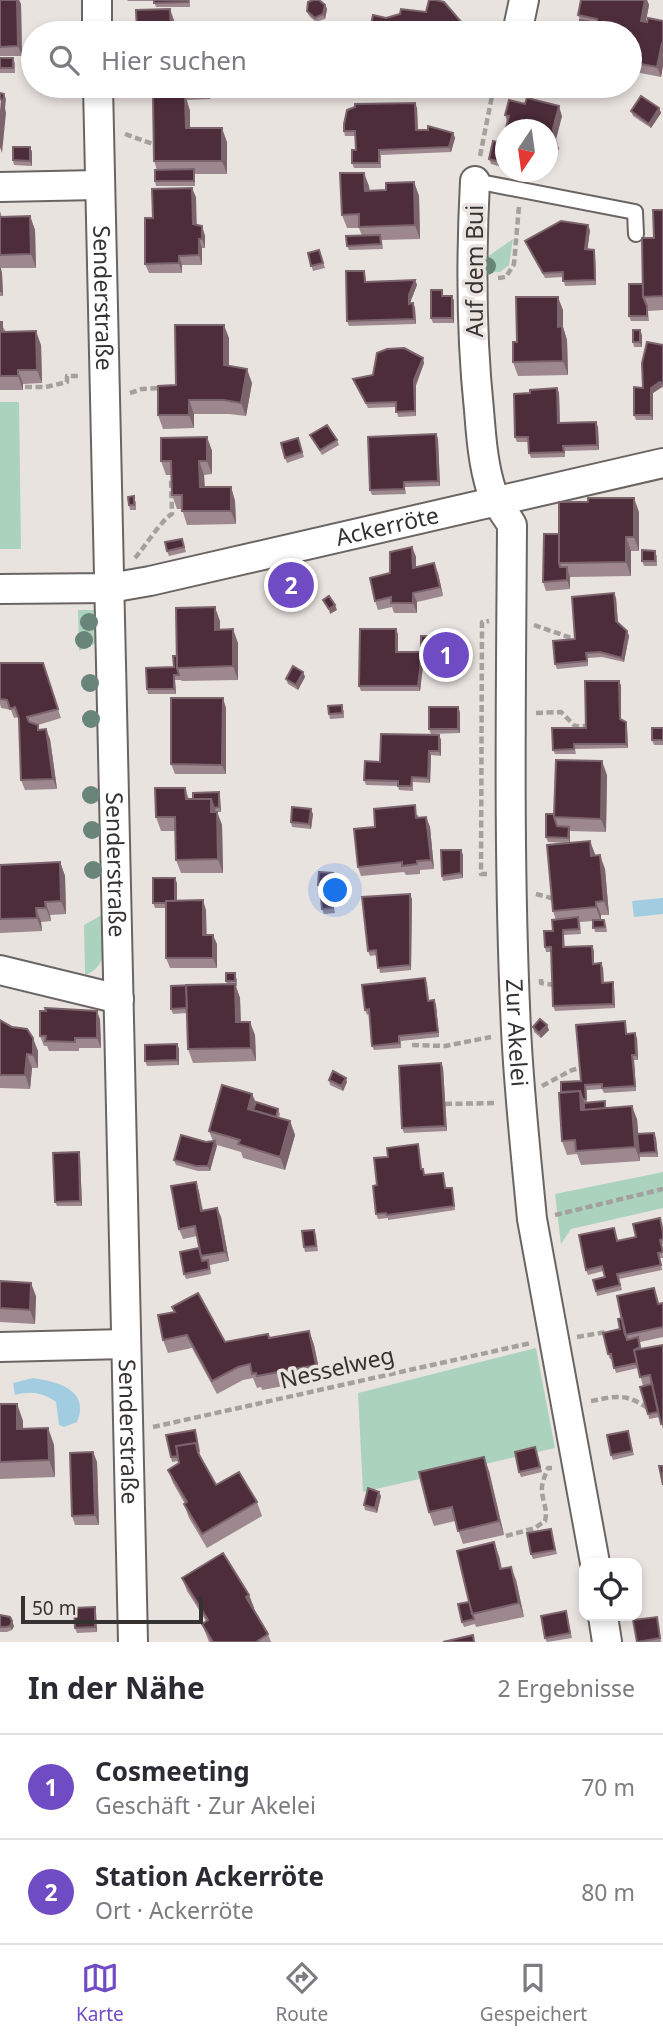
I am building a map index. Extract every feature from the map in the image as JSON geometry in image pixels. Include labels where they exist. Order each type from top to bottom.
[{"type":"street","points":[[97,0],[97,21]]},
{"type":"street","points":[[520,21],[524,0]]},
{"type":"street","name":"Senderstraße","points":[[98,98],[133,1642]]},
{"type":"street","name":"Auf dem Bui","points":[[478,168],[472,279],[476,383],[481,434],[490,487],[496,501]]},
{"type":"street","points":[[0,187],[99,185]]},
{"type":"street","name":"Ackerröte","points":[[0,589],[110,588],[150,581],[663,464]]},
{"type":"street","name":"Zur Akelei","points":[[496,501],[512,525],[511,713],[516,1032],[532,1219],[594,1558]]},
{"type":"street","points":[[0,970],[119,999]]},
{"type":"street","points":[[0,1347],[126,1344]]},
{"type":"street","points":[[604,1621],[607,1642]]},
{"type":"lane","name":"Auf dem Bui","points":[[478,168],[521,190],[635,212],[636,234]]},
{"type":"path","points":[[478,168],[492,98]]},
{"type":"path","points":[[98,123],[159,146]]},
{"type":"path","points":[[472,279],[506,277],[514,264],[521,190]]},
{"type":"path","points":[[25,387],[46,387],[67,382],[67,376],[129,394],[150,388],[172,390]]},
{"type":"path","points":[[110,588],[160,528],[163,520],[172,514],[171,480],[177,480]]},
{"type":"path","points":[[512,618],[577,639]]},
{"type":"path","points":[[511,713],[561,712],[575,726],[588,726]]},
{"type":"path","points":[[412,1045],[445,1045],[516,1032]]},
{"type":"path","points":[[445,1104],[521,1095],[581,1068]]},
{"type":"path","points":[[532,1219],[600,1206],[663,1189]]},
{"type":"path","name":"Nesselweg","points":[[128,1433],[553,1338],[584,1337],[615,1330]]},
{"type":"path","points":[[566,1406],[622,1395],[631,1397],[652,1410]]},
{"type":"path","points":[[506,1536],[543,1524],[547,1512],[542,1490],[548,1468],[577,1463]]},
{"type":"green space","points":[[513,239],[509,265],[500,272],[480,273],[480,262]]},
{"type":"green space","points":[[0,402],[19,402],[21,549],[0,549]]},
{"type":"green space","points":[[78,610],[95,610],[98,615],[99,642],[79,651]]},
{"type":"green space","points":[[104,914],[105,940],[102,958],[93,971],[85,975],[84,925]]},
{"type":"green space","points":[[663,1172],[663,1208],[571,1229],[561,1244],[555,1194]]},
{"type":"green space","points":[[536,1348],[555,1448],[363,1492],[358,1393]]},
{"type":"water","points":[[663,898],[663,914],[634,917],[632,901]]},
{"type":"water","points":[[33,1378],[62,1385],[76,1395],[80,1411],[77,1422],[64,1427],[59,1425],[56,1402],[46,1396],[31,1393],[15,1395],[13,1383]]},
{"type":"building","points":[[0,0],[17,0],[18,46],[0,47]]},
{"type":"building","points":[[154,0],[188,0],[188,2],[154,3]]},
{"type":"building","points":[[319,0],[325,5],[323,14],[315,18],[307,11],[308,2]]},
{"type":"building","points":[[429,0],[444,2],[460,21],[372,21],[373,15],[386,18],[400,14],[401,9],[426,12]]},
{"type":"building","points":[[581,0],[645,0],[641,21],[597,21],[578,15]]},
{"type":"building","points":[[170,9],[170,21],[136,21],[136,10]]},
{"type":"building","points":[[648,18],[663,21],[663,43],[657,67],[642,64],[642,21],[647,22]]},
{"type":"building","points":[[0,58],[13,58],[13,68],[0,68]]},
{"type":"building","points":[[642,97],[659,108],[649,124],[631,111]]},
{"type":"building","points":[[153,98],[185,98],[186,128],[222,128],[222,161],[154,161]]},
{"type":"building","points":[[527,98],[559,106],[556,119],[508,119],[509,116],[505,115],[509,100],[525,104]]},
{"type":"building","points":[[415,103],[416,130],[428,130],[428,126],[453,133],[449,147],[379,150],[379,163],[352,163],[352,150],[356,150],[355,131],[344,131],[347,110],[355,107],[355,104]]},
{"type":"building","points":[[493,141],[495,141],[495,161],[489,159]]},
{"type":"building","points":[[13,147],[30,147],[30,161],[13,160]]},
{"type":"building","points":[[194,169],[194,181],[155,181],[155,170]]},
{"type":"building","points":[[340,173],[364,173],[365,191],[386,190],[386,183],[414,182],[415,225],[359,227],[359,214],[342,215]]},
{"type":"building","points":[[192,188],[193,224],[202,226],[199,255],[179,256],[179,263],[145,264],[145,218],[153,218],[152,189]]},
{"type":"building","points":[[653,210],[663,210],[663,296],[643,297],[642,238],[654,238]]},
{"type":"building","points":[[30,216],[31,254],[0,255],[0,217]]},
{"type":"building","points":[[561,221],[588,225],[585,249],[594,250],[595,280],[563,281],[563,272],[543,273],[525,241]]},
{"type":"building","points":[[380,235],[381,244],[347,246],[346,236]]},
{"type":"building","points":[[319,250],[323,263],[311,266],[308,253]]},
{"type":"building","points":[[346,271],[364,271],[365,282],[415,280],[409,295],[409,304],[413,303],[414,319],[347,321]]},
{"type":"building","points":[[629,284],[643,284],[647,316],[629,316]]},
{"type":"building","points":[[431,290],[442,290],[442,296],[452,296],[452,318],[431,318]]},
{"type":"building","points":[[516,297],[558,297],[558,327],[562,326],[563,361],[513,362],[513,342],[517,342]]},
{"type":"building","points":[[0,322],[2,332],[36,331],[37,370],[18,370],[18,376],[0,376]]},
{"type":"building","points":[[175,325],[224,325],[224,365],[247,369],[241,403],[189,400],[189,415],[158,415],[158,386],[176,385]]},
{"type":"building","points":[[633,330],[640,330],[640,342],[633,342]]},
{"type":"building","points":[[647,342],[663,345],[663,384],[660,382],[651,388],[651,415],[634,415],[634,387],[643,388],[642,363]]},
{"type":"building","points":[[404,348],[423,358],[414,380],[415,411],[396,412],[396,402],[366,403],[353,379],[373,375],[377,353],[387,349]]},
{"type":"building","points":[[557,388],[558,423],[596,422],[597,445],[563,446],[564,452],[529,453],[528,437],[515,437],[514,394]]},
{"type":"building","points":[[327,425],[337,440],[320,450],[310,435]]},
{"type":"building","points":[[436,434],[438,481],[404,482],[404,489],[370,490],[368,437]]},
{"type":"building","points":[[207,437],[207,461],[199,461],[200,487],[231,487],[231,511],[182,511],[182,495],[172,495],[171,461],[161,461],[161,438]]},
{"type":"building","points":[[298,438],[302,452],[285,458],[281,443]]},
{"type":"building","points":[[134,496],[134,505],[129,505],[128,497]]},
{"type":"building","points":[[588,498],[634,498],[634,537],[626,537],[626,562],[559,563],[559,502],[588,502]]},
{"type":"building","points":[[544,534],[559,534],[559,563],[560,567],[567,567],[567,580],[543,582]]},
{"type":"building","points":[[182,539],[184,547],[167,551],[165,542]]},
{"type":"building","points":[[412,547],[413,568],[434,563],[440,587],[413,593],[413,603],[391,603],[391,597],[375,601],[370,578],[390,573],[390,552]]},
{"type":"building","points":[[642,550],[655,551],[655,561],[642,561]]},
{"type":"building","points":[[296,569],[300,586],[283,590],[279,574]]},
{"type":"building","points":[[614,593],[616,621],[627,631],[622,658],[600,652],[586,653],[587,661],[555,664],[553,641],[575,639],[572,597]]},
{"type":"building","points":[[329,596],[335,605],[329,609],[323,600]]},
{"type":"building","points":[[215,607],[215,630],[233,629],[233,666],[177,668],[176,608]]},
{"type":"building","points":[[360,629],[396,629],[396,652],[421,652],[421,636],[450,636],[449,662],[421,661],[418,686],[359,686]]},
{"type":"building","points":[[173,656],[177,656],[179,675],[174,675],[174,689],[147,689],[146,668],[174,667]]},
{"type":"building","points":[[0,663],[43,663],[58,709],[27,717],[29,722],[38,725],[38,730],[46,729],[53,779],[21,780],[19,719],[15,707],[10,709],[7,700],[0,699]]},
{"type":"building","points":[[293,666],[303,672],[296,685],[286,679]]},
{"type":"building","points":[[585,681],[619,681],[620,719],[626,722],[626,744],[574,744],[574,749],[553,750],[552,728],[586,728]]},
{"type":"building","points":[[171,698],[223,698],[222,765],[171,764]]},
{"type":"building","points":[[342,705],[342,713],[329,714],[328,706]]},
{"type":"building","points":[[429,707],[458,707],[458,729],[429,729]]},
{"type":"building","points":[[652,728],[663,728],[663,740],[652,740]]},
{"type":"building","points":[[381,734],[439,735],[439,751],[429,751],[428,778],[412,777],[411,786],[398,786],[398,781],[364,780],[365,761],[380,762]]},
{"type":"building","points":[[556,760],[602,761],[601,819],[554,817]]},
{"type":"building","points":[[155,788],[185,788],[186,799],[211,799],[211,812],[217,812],[218,859],[176,860],[175,817],[156,817]]},
{"type":"building","points":[[219,792],[219,807],[214,808],[211,799],[193,799],[193,793]]},
{"type":"building","points":[[415,805],[416,818],[426,817],[431,860],[402,866],[402,862],[358,867],[354,829],[375,827],[374,809]]},
{"type":"building","points":[[292,807],[311,809],[309,824],[291,822]]},
{"type":"building","points":[[546,814],[554,814],[557,826],[569,827],[568,838],[546,837]]},
{"type":"building","points":[[590,841],[591,856],[600,855],[604,901],[596,902],[596,907],[553,911],[547,845]]},
{"type":"building","points":[[441,850],[461,850],[461,873],[442,876]]},
{"type":"building","points":[[60,862],[61,901],[45,902],[46,908],[36,908],[37,918],[0,919],[0,865]]},
{"type":"building","points":[[319,872],[333,873],[332,885],[318,885]]},
{"type":"building","points":[[153,878],[175,878],[175,901],[153,903]]},
{"type":"building","points":[[410,894],[410,965],[378,968],[376,950],[368,951],[362,897]]},
{"type":"building","points":[[332,897],[333,908],[322,909],[321,898]]},
{"type":"building","points":[[203,900],[203,935],[213,935],[213,958],[166,958],[166,901]]},
{"type":"building","points":[[578,917],[579,929],[563,930],[563,947],[592,946],[593,964],[601,963],[602,983],[613,982],[613,1004],[553,1006],[551,947],[545,947],[544,931],[553,931],[552,920]]},
{"type":"building","points":[[593,920],[604,920],[605,927],[593,928]]},
{"type":"building","points":[[226,973],[235,973],[235,981],[226,981]]},
{"type":"building","points":[[425,978],[428,1001],[434,1000],[438,1032],[399,1036],[399,1043],[372,1046],[369,1009],[365,1010],[362,985]]},
{"type":"building","points":[[235,984],[236,1022],[250,1022],[251,1048],[188,1049],[186,985]]},
{"type":"building","points":[[186,985],[187,1008],[171,1009],[171,986]]},
{"type":"building","points":[[45,1008],[97,1011],[97,1038],[75,1038],[75,1042],[45,1041],[46,1036],[40,1036],[40,1011],[46,1011]]},
{"type":"building","points":[[540,1019],[547,1025],[539,1033],[533,1027]]},
{"type":"building","points":[[0,1020],[12,1027],[27,1029],[33,1038],[33,1055],[27,1054],[25,1075],[0,1075]]},
{"type":"building","points":[[625,1021],[626,1034],[635,1033],[636,1055],[632,1055],[635,1086],[602,1088],[602,1084],[585,1085],[586,1099],[583,1100],[580,1091],[561,1092],[561,1082],[581,1081],[576,1025]]},
{"type":"building","points":[[177,1044],[177,1060],[145,1061],[145,1045]]},
{"type":"building","points":[[441,1063],[445,1126],[402,1128],[399,1066]]},
{"type":"building","points":[[333,1071],[346,1078],[341,1086],[329,1080]]},
{"type":"building","points":[[222,1085],[252,1094],[248,1109],[290,1121],[280,1157],[238,1144],[240,1140],[209,1131]]},
{"type":"building","points":[[580,1091],[581,1110],[632,1106],[635,1147],[576,1151],[575,1140],[562,1141],[559,1093]]},
{"type":"building","points":[[605,1101],[605,1108],[584,1110],[584,1103]]},
{"type":"building","points":[[256,1102],[278,1109],[276,1117],[253,1110]]},
{"type":"building","points":[[654,1133],[656,1152],[639,1153],[637,1134]]},
{"type":"building","points":[[181,1135],[206,1142],[215,1141],[208,1166],[174,1160]]},
{"type":"building","points":[[418,1144],[424,1175],[443,1173],[445,1188],[452,1188],[454,1206],[387,1215],[376,1214],[374,1158],[388,1157],[387,1148]]},
{"type":"building","points":[[79,1152],[80,1201],[55,1202],[53,1153]]},
{"type":"building","points":[[196,1182],[201,1211],[217,1208],[225,1252],[201,1256],[195,1226],[179,1229],[171,1186]]},
{"type":"building","points":[[660,1218],[663,1252],[658,1253],[661,1265],[617,1274],[620,1285],[596,1291],[593,1280],[605,1277],[602,1266],[586,1270],[579,1235],[614,1228],[617,1241],[636,1237],[633,1224]]},
{"type":"building","points":[[314,1230],[316,1246],[304,1247],[302,1231]]},
{"type":"building","points":[[199,1248],[202,1261],[208,1260],[209,1269],[184,1274],[180,1252]]},
{"type":"building","points":[[0,1281],[31,1283],[30,1310],[0,1308]]},
{"type":"building","points":[[654,1288],[658,1304],[663,1303],[663,1327],[625,1335],[617,1296]]},
{"type":"building","points":[[198,1293],[225,1342],[268,1334],[269,1338],[309,1331],[316,1365],[257,1376],[256,1373],[252,1374],[250,1364],[238,1367],[212,1381],[187,1335],[163,1340],[158,1315],[175,1312],[172,1307]]},
{"type":"building","points":[[622,1318],[627,1340],[638,1337],[640,1347],[634,1350],[637,1363],[614,1368],[603,1333],[620,1329],[618,1319]]},
{"type":"building","points":[[663,1345],[661,1424],[650,1375],[640,1377],[634,1350]]},
{"type":"building","points":[[652,1384],[658,1412],[648,1414],[640,1387]]},
{"type":"building","points":[[0,1404],[17,1404],[17,1429],[48,1428],[49,1460],[0,1462]]},
{"type":"building","points":[[195,1430],[199,1452],[196,1443],[176,1446],[178,1456],[171,1457],[166,1435]]},
{"type":"building","points":[[628,1431],[632,1451],[611,1455],[607,1435]]},
{"type":"building","points":[[196,1443],[198,1453],[216,1485],[239,1472],[257,1502],[202,1534],[168,1470],[179,1463],[176,1446]]},
{"type":"building","points":[[535,1447],[540,1467],[519,1472],[515,1452]]},
{"type":"building","points":[[93,1452],[95,1515],[72,1516],[70,1453]]},
{"type":"building","points":[[484,1457],[499,1521],[458,1531],[452,1507],[429,1512],[419,1472]]},
{"type":"building","points":[[659,1466],[663,1466],[663,1485]]},
{"type":"building","points":[[368,1488],[379,1492],[375,1508],[364,1505]]},
{"type":"building","points":[[551,1529],[555,1550],[531,1554],[527,1533]]},
{"type":"building","points":[[494,1542],[500,1569],[511,1567],[519,1603],[472,1614],[457,1551]]},
{"type":"building","points":[[223,1553],[249,1595],[246,1597],[268,1634],[256,1642],[213,1642],[202,1624],[208,1620],[182,1578]]},
{"type":"building","points":[[469,1602],[474,1619],[462,1622],[458,1604]]},
{"type":"building","points":[[95,1607],[95,1627],[75,1628],[74,1608]]},
{"type":"building","points":[[566,1611],[570,1633],[545,1638],[541,1616]]},
{"type":"building","points":[[0,1615],[10,1617],[10,1626],[0,1627]]},
{"type":"building","points":[[657,1617],[660,1638],[637,1642],[633,1621]]},
{"type":"building","points":[[473,1635],[474,1642],[443,1642]]},
{"type":"place","name":"Station Ackerröte","points":[[291,585]]},
{"type":"place","name":"Cosmeeting","points":[[446,655]]}]
